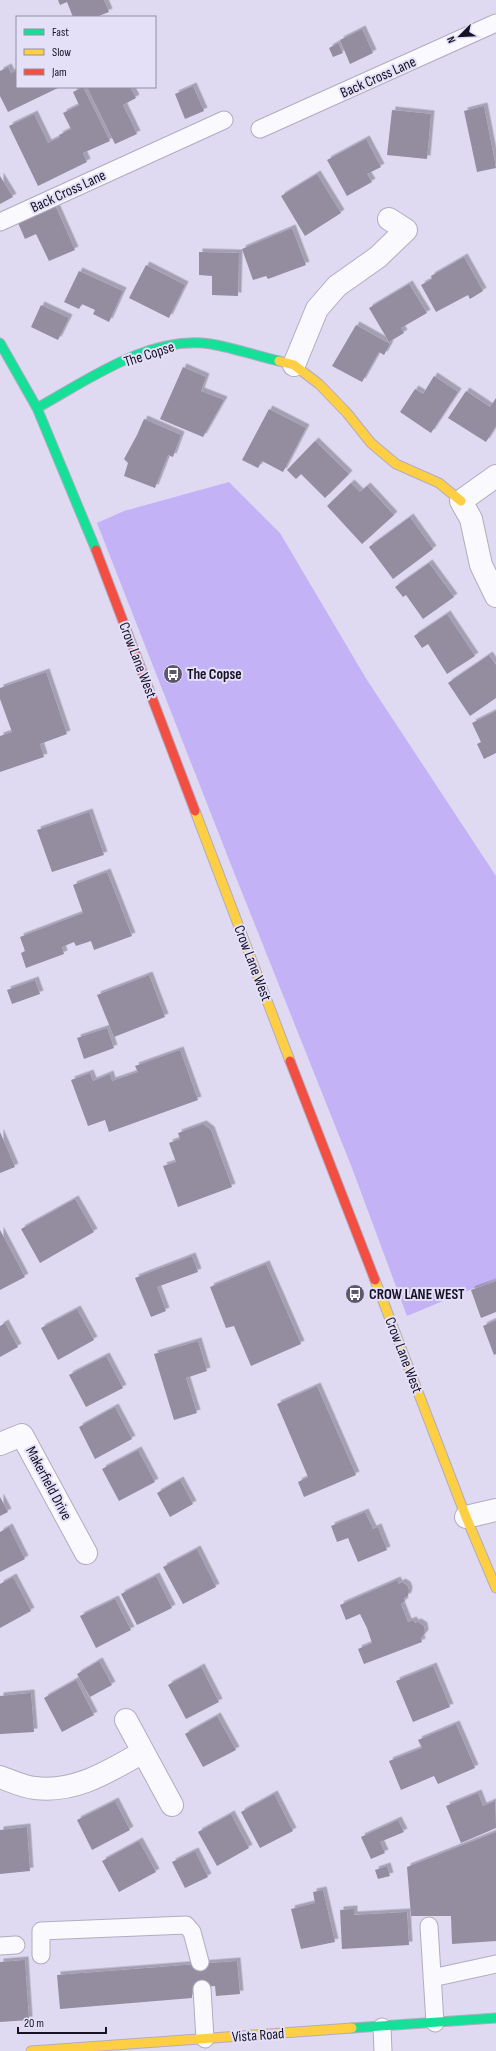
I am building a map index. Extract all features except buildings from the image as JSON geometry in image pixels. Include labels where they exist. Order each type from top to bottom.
[{"type":"main road","name":"Crow Lane West","points":[[0,343],[37,408],[101,564],[466,1517],[496,1588]]},
{"type":"main road","name":"The Copse","points":[[37,408],[132,356],[172,344],[210,344],[294,365],[318,384],[348,413],[371,443],[396,464],[439,483],[461,501]]},
{"type":"main road","name":"Vista Road","points":[[31,2051],[109,2049],[205,2039],[496,2018]]},
{"type":"street","points":[[294,365],[316,309],[337,286],[378,257],[406,224]]},
{"type":"street","points":[[461,501],[496,476]]},
{"type":"street","name":"The Copse","points":[[461,501],[471,519],[481,565],[496,596]]},
{"type":"street","name":"Makerfield Drive","points":[[0,1444],[22,1434],[86,1552]]},
{"type":"street","points":[[466,1517],[496,1510]]},
{"type":"street","points":[[126,1720],[172,1805]]},
{"type":"street","points":[[0,1777],[34,1788],[66,1788],[98,1776],[143,1752]]},
{"type":"lane","name":"Back Cross Lane","points":[[260,129],[496,23]]},
{"type":"lane","name":"Back Cross Lane","points":[[0,222],[224,120]]},
{"type":"lane","points":[[42,1955],[41,1931],[186,1925],[192,1932],[200,1962]]},
{"type":"lane","points":[[429,1926],[435,2023]]},
{"type":"lane","points":[[432,1978],[496,1964]]},
{"type":"lane","points":[[202,1989],[205,2039]]},
{"type":"lane","points":[[382,2027],[383,2051]]},
{"type":"shaded area","points":[[229,482],[280,533],[367,680],[496,876],[496,1279],[407,1316],[352,1168],[97,523],[124,511]]},
{"type":"traffic: fast","points":[[0,343],[37,408],[96,550]]},
{"type":"traffic: fast","points":[[37,408],[121,362],[143,352],[166,346],[188,343],[211,344],[279,361]]},
{"type":"traffic: fast","points":[[352,2028],[496,2018]]},
{"type":"traffic: slow","points":[[279,361],[294,365],[319,384],[347,413],[371,443],[396,464],[439,483],[461,501]]},
{"type":"traffic: slow","points":[[195,811],[290,1061]]},
{"type":"traffic: slow","points":[[375,1280],[466,1517],[496,1588]]},
{"type":"traffic: slow","points":[[31,2051],[352,2028]]},
{"type":"traffic: jam","points":[[96,550],[195,811]]},
{"type":"traffic: jam","points":[[290,1061],[375,1280]]},
{"type":"place","name":"The Copse","points":[[173,674]]},
{"type":"place","name":"CROW LANE WEST","points":[[355,1294]]}]
